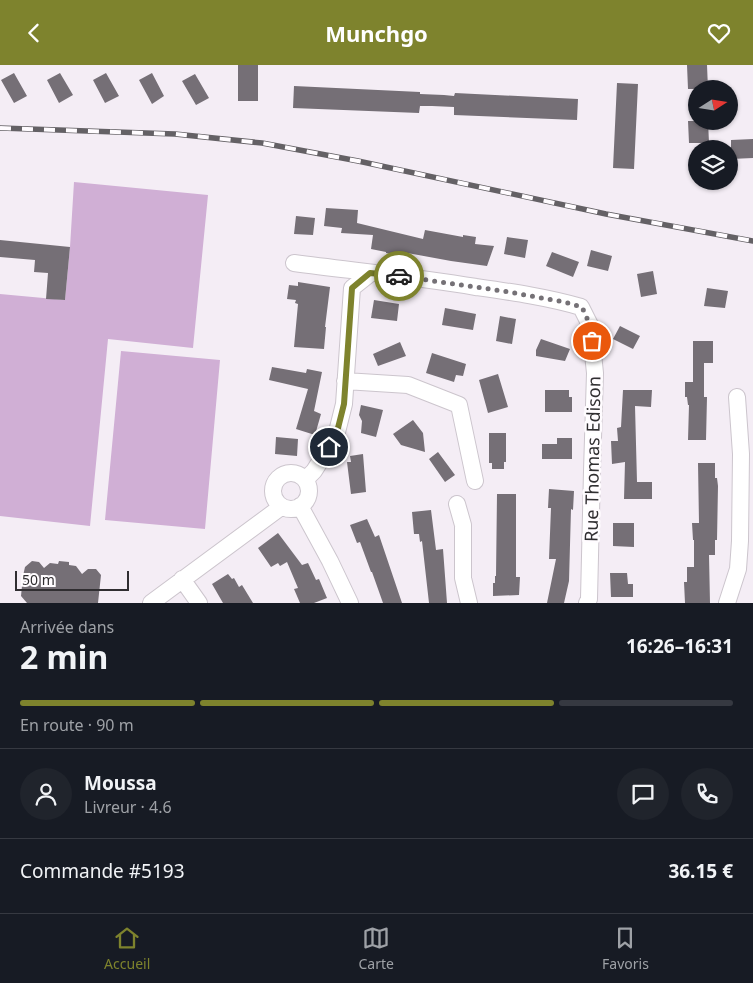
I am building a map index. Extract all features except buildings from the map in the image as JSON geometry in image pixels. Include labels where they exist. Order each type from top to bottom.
[{"type":"street","name":"Rue Thomas Edison","points":[[294,263],[438,281],[564,302],[582,307],[590,325],[595,373],[589,599],[587,603]]},
{"type":"street","points":[[305,480],[314,471],[336,436],[344,404],[352,288],[370,273]]},
{"type":"street","points":[[345,381],[408,385],[459,405],[475,481]]},
{"type":"street","points":[[727,603],[738,569],[740,541],[741,454],[737,397]]},
{"type":"street","points":[[287,473],[301,475],[305,480],[309,487],[309,496],[307,501],[300,506],[288,510],[281,507],[272,495],[275,481],[280,475],[287,473]]},
{"type":"street","points":[[457,504],[463,525],[463,578],[469,603]]},
{"type":"street","points":[[300,506],[350,603]]},
{"type":"street","points":[[150,603],[281,507]]},
{"type":"street","points":[[182,579],[199,603]]},
{"type":"shaded area","points":[[74,182],[208,195],[193,348],[108,339],[90,526],[0,516],[0,294],[65,300]]},
{"type":"shaded area","points":[[121,351],[220,360],[205,529],[105,520]]},
{"type":"railway","points":[[0,128],[175,134],[262,143],[358,161],[606,214],[753,241]]},
{"type":"way so far","points":[[399,276],[503,291],[582,307],[590,325],[592,341]]},
{"type":"route","points":[[329,447],[336,436],[344,404],[352,288],[370,273],[399,276]]}]
